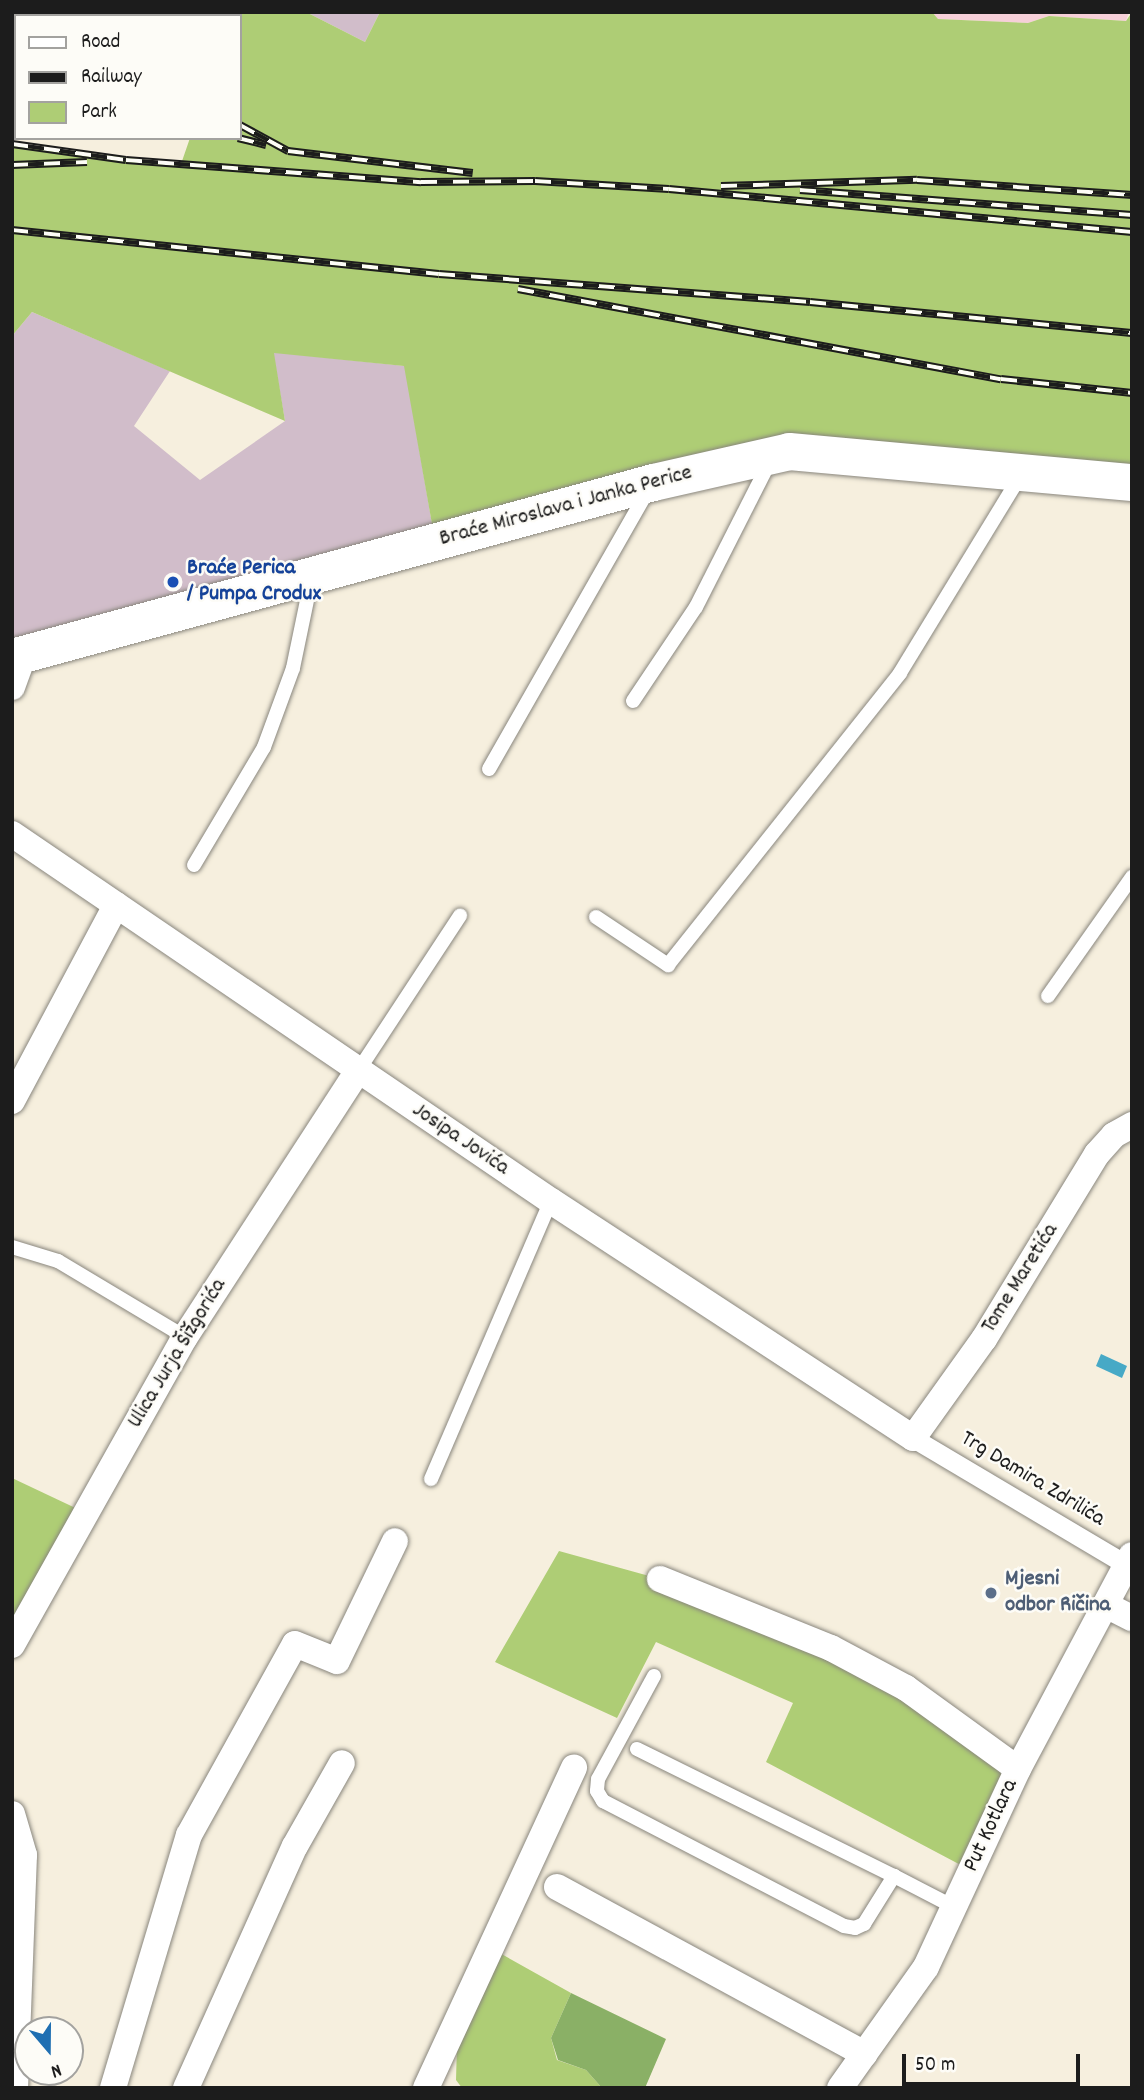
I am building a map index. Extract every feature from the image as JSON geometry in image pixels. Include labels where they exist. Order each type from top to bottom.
[{"type":"main road","name":"Braće Miroslava i Janka Perice","points":[[16,666],[312,575],[653,482],[789,450],[1132,482]]},
{"type":"street","name":"Josipa Jovića","points":[[12,834],[551,1201],[913,1438]]},
{"type":"street","points":[[12,1101],[116,905]]},
{"type":"street","name":"Ulica Jurja Šižgorića","points":[[12,1645],[185,1336],[358,1070]]},
{"type":"street","name":"Tome Maretića","points":[[913,1438],[984,1339],[1097,1154],[1114,1135],[1132,1125]]},
{"type":"street","name":"Trg Damira Zdrilića","points":[[913,1438],[1129,1560]]},
{"type":"street","points":[[113,2088],[189,1835],[295,1644],[337,1661],[395,1541]]},
{"type":"street","name":"Put Kotlara","points":[[841,2088],[926,1967],[1018,1769],[1129,1560]]},
{"type":"street","points":[[660,1579],[831,1648],[906,1688],[1018,1769]]},
{"type":"street","points":[[1105,1605],[1132,1618]]},
{"type":"street","points":[[186,2088],[295,1846],[342,1763]]},
{"type":"street","points":[[426,2088],[575,1767]]},
{"type":"street","points":[[12,1814],[24,1855],[15,2088]]},
{"type":"street","points":[[557,1886],[865,2053]]},
{"type":"lane","points":[[633,701],[696,607],[773,454]]},
{"type":"lane","points":[[596,917],[668,965],[900,673],[1024,471]]},
{"type":"lane","points":[[489,769],[653,482]]},
{"type":"lane","points":[[194,865],[264,747],[293,668],[312,575]]},
{"type":"lane","points":[[1048,996],[1132,877]]},
{"type":"lane","points":[[358,1070],[460,916]]},
{"type":"lane","points":[[431,1479],[551,1201]]},
{"type":"lane","points":[[12,1247],[58,1261],[185,1336]]},
{"type":"lane","points":[[654,1676],[598,1779],[597,1791],[603,1801],[844,1926],[855,1928],[864,1924],[894,1876]]},
{"type":"lane","points":[[637,1749],[954,1907]]},
{"type":"shaded area","points":[[306,12],[380,12],[365,42]]},
{"type":"shaded area","points":[[932,12],[1129,12],[1126,21],[1049,16],[1028,23],[938,19]]},
{"type":"shaded area","points":[[32,312],[170,371],[134,426],[200,480],[285,421],[273,352],[405,366],[435,541],[12,656],[12,336]]},
{"type":"green space","points":[[64,12],[306,12],[365,42],[380,12],[932,12],[938,19],[1028,23],[1049,16],[1126,21],[1132,12],[1132,482],[789,451],[435,541],[404,366],[274,353],[285,421],[32,312],[12,336],[12,144],[181,164],[189,140],[242,140],[242,14]]},
{"type":"green space","points":[[12,1478],[86,1513],[12,1645]]},
{"type":"green space","points":[[559,1551],[660,1579],[831,1648],[1018,1769],[972,1871],[766,1762],[793,1703],[656,1642],[617,1718],[495,1662]]},
{"type":"green space","points":[[489,1947],[571,1993],[551,2038],[557,2060],[586,2070],[602,2088],[462,2088],[456,2080],[457,2044]]},
{"type":"green space","points":[[571,1993],[666,2039],[645,2088],[602,2088],[586,2070],[558,2060],[551,2038]]},
{"type":"water","points":[[1101,1354],[1127,1366],[1122,1378],[1096,1366]]},
{"type":"railway","points":[[242,126],[288,151],[473,173]]},
{"type":"railway","points":[[242,139],[266,145]]},
{"type":"railway","points":[[12,144],[126,160],[421,182],[535,181],[669,189],[1132,232]]},
{"type":"railway","points":[[12,165],[87,162]]},
{"type":"railway","points":[[721,186],[917,180],[1132,195]]},
{"type":"railway","points":[[800,190],[1132,215]]},
{"type":"railway","points":[[12,230],[439,274],[810,302],[1132,333]]},
{"type":"railway","points":[[518,289],[1001,379],[1132,393]]},
{"type":"place","name":"Braće Perica / Pumpa Crodux","points":[[173,582]]},
{"type":"place","name":"Mjesni odbor Ričina","points":[[991,1593]]}]
